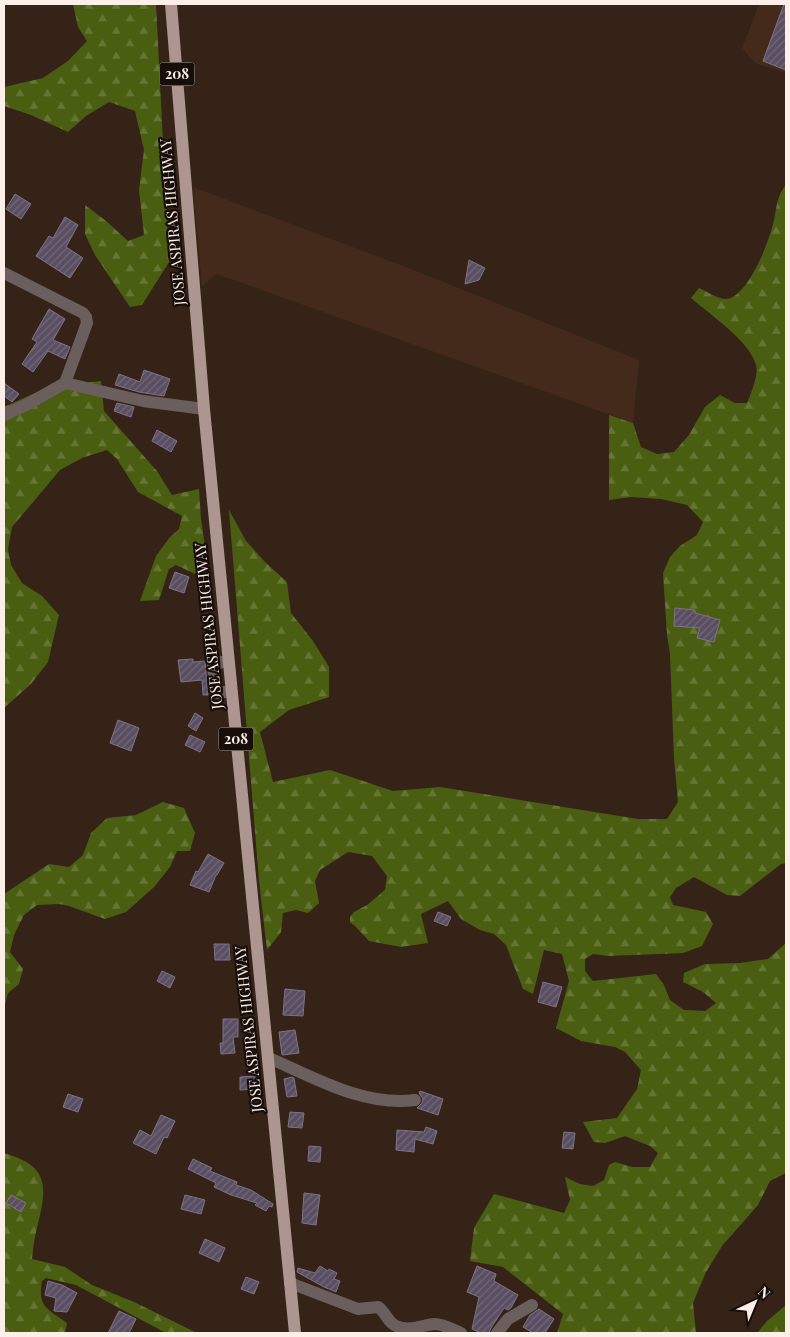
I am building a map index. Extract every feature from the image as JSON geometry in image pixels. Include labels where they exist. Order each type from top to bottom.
[{"type":"main road","name":"JOSE ASPIRAS HIGHWAY","points":[[171,4],[204,409],[295,1333]]},
{"type":"street","points":[[4,273],[86,316],[87,325],[65,383],[4,415]]},
{"type":"street","points":[[65,383],[143,400],[204,409]]},
{"type":"street","points":[[269,1058],[368,1098],[398,1102],[415,1100]]},
{"type":"street","points":[[290,1283],[358,1309],[378,1307],[398,1327],[413,1329],[435,1324],[461,1333]]},
{"type":"street","points":[[497,1333],[508,1319],[532,1304]]},
{"type":"shaded area","points":[[759,4],[786,4],[786,73],[755,63],[742,48]]},
{"type":"shaded area","points":[[193,187],[406,267],[639,360],[633,423],[217,274],[202,286]]},
{"type":"green space","points":[[73,4],[156,4],[169,262],[142,305],[130,307],[95,255],[85,234],[85,205],[128,241],[144,235],[139,190],[144,150],[135,111],[109,102],[86,116],[68,132],[31,115],[4,106],[4,87],[43,78],[68,61],[87,41],[78,27]]},
{"type":"green space","points":[[786,185],[786,863],[781,864],[740,896],[727,895],[694,877],[676,888],[670,897],[673,905],[706,912],[713,924],[702,946],[683,953],[609,956],[593,954],[585,959],[585,971],[593,981],[656,974],[664,985],[670,1000],[684,1010],[705,1011],[716,1003],[703,992],[683,982],[684,973],[705,964],[740,963],[768,959],[786,943],[786,1173],[770,1181],[758,1205],[722,1246],[706,1272],[693,1303],[696,1333],[557,1333],[563,1314],[503,1267],[470,1261],[474,1228],[494,1194],[564,1213],[570,1200],[565,1177],[580,1184],[593,1186],[604,1180],[609,1165],[615,1162],[632,1167],[650,1167],[658,1153],[650,1146],[625,1136],[605,1143],[594,1142],[583,1122],[617,1118],[637,1089],[641,1070],[625,1052],[615,1047],[581,1041],[556,1028],[569,981],[562,954],[544,950],[533,994],[523,989],[506,945],[494,934],[480,930],[461,919],[448,901],[421,914],[428,943],[401,947],[369,941],[350,922],[350,917],[354,912],[367,905],[385,890],[387,876],[372,856],[348,852],[320,870],[315,881],[319,903],[308,913],[296,910],[283,913],[281,932],[267,950],[259,881],[229,510],[246,541],[287,582],[291,613],[313,641],[329,667],[329,697],[289,710],[260,732],[273,782],[330,770],[393,791],[440,787],[638,819],[667,819],[678,802],[674,758],[670,654],[663,573],[670,557],[680,546],[697,535],[703,522],[687,505],[661,499],[631,497],[609,500],[609,415],[633,423],[641,447],[657,454],[674,452],[689,435],[705,407],[720,395],[735,403],[747,403],[757,369],[752,356],[738,337],[691,298],[699,288],[724,299],[732,297],[748,282],[765,247],[772,228],[778,200]]},
{"type":"green space","points":[[101,381],[104,411],[157,471],[172,495],[199,489],[201,519],[210,581],[176,565],[169,569],[159,600],[140,601],[156,556],[170,537],[179,529],[182,516],[138,492],[117,459],[107,450],[82,458],[60,470],[12,527],[8,549],[11,565],[22,583],[42,596],[59,615],[48,662],[31,684],[4,708],[4,407],[48,387]]},
{"type":"green space","points":[[163,802],[184,808],[195,833],[190,851],[177,851],[170,867],[154,887],[126,912],[105,919],[59,904],[37,905],[24,915],[14,935],[10,952],[23,969],[19,984],[8,993],[4,1008],[4,894],[49,864],[69,867],[83,855],[91,833],[107,818],[136,815]]},
{"type":"green space","points":[[4,1153],[31,1165],[38,1173],[42,1182],[42,1204],[32,1259],[65,1267],[92,1285],[134,1302],[197,1333],[166,1333],[76,1285],[46,1278],[42,1281],[41,1297],[49,1310],[67,1323],[65,1333],[4,1333]]},
{"type":"green space","points":[[785,1306],[786,1333],[757,1333],[767,1321]]},
{"type":"building","points":[[784,4],[786,4],[786,70],[763,61]]},
{"type":"building","points":[[15,194],[31,204],[21,219],[6,209]]},
{"type":"building","points":[[65,217],[78,225],[66,247],[83,258],[70,278],[36,256],[49,236],[53,238]]},
{"type":"building","points":[[469,260],[485,268],[479,280],[465,284]]},
{"type":"building","points":[[49,309],[65,319],[53,340],[70,347],[65,359],[48,351],[33,372],[22,364],[37,342],[32,339]]},
{"type":"building","points":[[144,370],[170,379],[164,396],[139,392],[115,385],[119,374],[140,382]]},
{"type":"building","points":[[4,383],[19,394],[12,402],[4,396]]},
{"type":"building","points":[[117,403],[134,407],[131,417],[114,411]]},
{"type":"building","points":[[157,430],[177,441],[171,452],[152,441]]},
{"type":"building","points":[[175,572],[189,577],[184,593],[169,588]]},
{"type":"building","points":[[675,608],[695,610],[695,613],[720,620],[714,642],[697,638],[700,628],[674,626]]},
{"type":"building","points":[[193,659],[193,662],[205,661],[208,695],[203,695],[202,680],[181,682],[178,660]]},
{"type":"building","points":[[195,713],[203,718],[196,731],[188,726]]},
{"type":"building","points":[[118,720],[139,728],[131,751],[110,743]]},
{"type":"building","points":[[190,735],[205,742],[200,752],[185,745]]},
{"type":"building","points":[[208,854],[224,863],[216,875],[209,892],[190,885],[196,871],[198,872]]},
{"type":"building","points":[[438,912],[451,917],[447,926],[434,921]]},
{"type":"building","points":[[214,944],[229,944],[230,960],[215,960]]},
{"type":"building","points":[[162,971],[175,977],[170,988],[157,981]]},
{"type":"building","points":[[543,982],[562,987],[556,1007],[538,1002]]},
{"type":"building","points":[[285,989],[305,991],[303,1016],[283,1015]]},
{"type":"building","points":[[223,1019],[238,1019],[238,1037],[233,1037],[235,1053],[221,1054],[220,1043],[223,1043]]},
{"type":"building","points":[[295,1030],[299,1053],[282,1055],[279,1032]]},
{"type":"building","points":[[255,1076],[256,1089],[240,1090],[240,1077]]},
{"type":"building","points":[[294,1078],[297,1096],[287,1097],[284,1079]]},
{"type":"building","points":[[420,1091],[443,1099],[438,1115],[417,1108],[423,1099],[419,1093]]},
{"type":"building","points":[[68,1094],[83,1099],[78,1112],[63,1107]]},
{"type":"building","points":[[290,1112],[304,1113],[302,1128],[288,1127]]},
{"type":"building","points":[[161,1115],[175,1121],[167,1138],[164,1137],[156,1154],[133,1143],[140,1130],[151,1136]]},
{"type":"building","points":[[426,1127],[437,1131],[433,1144],[415,1139],[414,1152],[396,1150],[397,1130],[424,1132]]},
{"type":"building","points":[[564,1132],[575,1133],[573,1149],[562,1148]]},
{"type":"building","points":[[309,1146],[321,1147],[320,1162],[308,1161]]},
{"type":"building","points":[[193,1159],[212,1168],[210,1171],[237,1182],[236,1185],[251,1190],[273,1204],[272,1207],[269,1206],[266,1211],[255,1205],[257,1203],[231,1195],[214,1187],[216,1183],[188,1169]]},
{"type":"building","points":[[304,1193],[320,1195],[316,1225],[302,1223]]},
{"type":"building","points":[[11,1195],[26,1203],[21,1212],[6,1203]]},
{"type":"building","points":[[185,1195],[205,1200],[201,1214],[181,1209]]},
{"type":"building","points":[[205,1239],[225,1248],[219,1262],[199,1253]]},
{"type":"building","points":[[320,1266],[328,1271],[329,1269],[337,1273],[334,1279],[340,1281],[336,1292],[297,1272],[298,1268],[315,1273]]},
{"type":"building","points":[[477,1266],[496,1274],[494,1281],[518,1295],[511,1308],[508,1310],[504,1308],[489,1333],[481,1333],[472,1329],[479,1297],[467,1292]]},
{"type":"building","points":[[246,1277],[259,1282],[254,1294],[241,1289]]},
{"type":"building","points":[[48,1281],[62,1285],[77,1293],[67,1312],[54,1311],[56,1298],[45,1295]]},
{"type":"building","points":[[539,1309],[554,1319],[545,1333],[533,1333],[523,1327],[530,1315]]},
{"type":"building","points":[[119,1311],[136,1319],[129,1333],[108,1333]]}]
